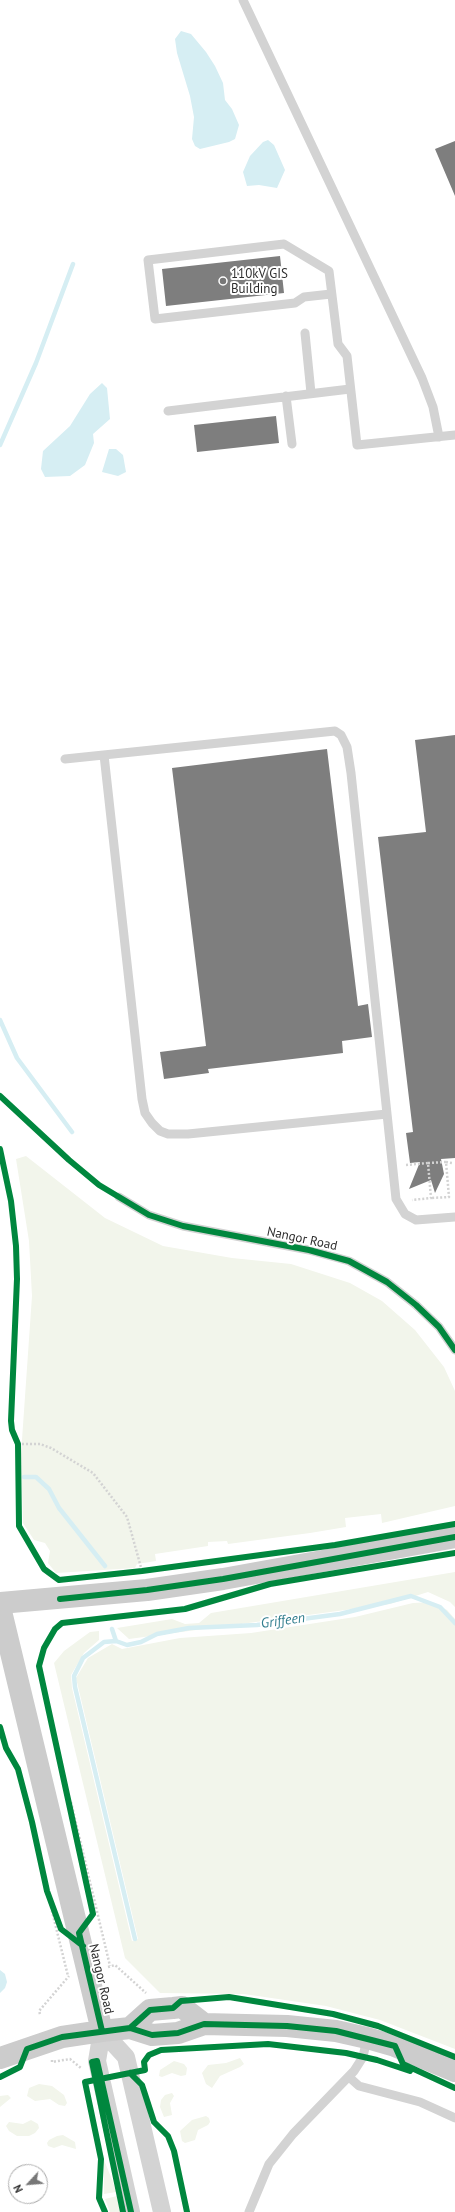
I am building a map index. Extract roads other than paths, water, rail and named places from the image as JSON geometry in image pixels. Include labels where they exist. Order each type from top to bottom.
[{"type":"main road","points":[[0,1603],[147,1590],[231,1577],[455,1537]]},
{"type":"main road","name":"Nangor Road","points":[[0,1607],[102,2031]]},
{"type":"main road","points":[[130,2028],[150,2010],[182,2007],[204,2024]]},
{"type":"main road","points":[[0,2058],[62,2037],[102,2031],[130,2028],[152,2035],[174,2033],[204,2024],[287,2026],[336,2030],[367,2038],[395,2046],[455,2071]]},
{"type":"street","points":[[102,2031],[93,2081],[122,2174],[131,2212]]},
{"type":"street","points":[[102,2031],[126,2057],[162,2212]]},
{"type":"street","points":[[122,2174],[152,2168]]},
{"type":"lane","points":[[243,0],[422,378],[433,407],[439,437]]},
{"type":"lane","points":[[331,294],[304,297],[296,303],[155,319],[148,260],[284,244],[329,271],[338,344],[347,356],[357,445],[455,435]]},
{"type":"lane","points":[[305,334],[311,393]]},
{"type":"lane","points":[[168,411],[350,389]]},
{"type":"lane","points":[[286,396],[292,444]]},
{"type":"lane","points":[[65,759],[335,730],[341,735],[347,747],[351,773],[396,1199],[405,1214],[416,1220],[455,1217]]},
{"type":"lane","points":[[104,755],[142,1099],[145,1113],[152,1123],[160,1131],[168,1134],[188,1134],[388,1114]]},
{"type":"lane","name":"Nangor Road","points":[[119,1197],[149,1215],[183,1226],[309,1250],[350,1261],[387,1282],[416,1305],[439,1327],[455,1350]]},
{"type":"lane","points":[[249,2212],[269,2164],[293,2134],[349,2077],[363,2057],[367,2038]]},
{"type":"lane","points":[[349,2077],[359,2086],[420,2102],[455,2118]]},
{"type":"water","points":[[181,31],[191,34],[206,52],[223,83],[225,100],[232,109],[239,125],[235,139],[229,142],[200,149],[195,146],[192,139],[194,117],[190,96],[177,53],[175,39]]},
{"type":"water","points":[[268,140],[274,145],[285,170],[277,188],[259,185],[247,186],[243,172],[250,156],[263,142]]},
{"type":"water","points":[[102,383],[107,388],[110,419],[93,434],[94,443],[85,465],[70,476],[45,477],[41,469],[43,451],[70,426],[90,394]]},
{"type":"water","points":[[109,449],[116,449],[123,455],[126,472],[118,476],[102,472]]},
{"type":"water","points":[[0,1970],[5,1974],[7,1982],[5,1988],[0,1993]]},
{"type":"waterway","points":[[0,445],[36,363],[73,264]]},
{"type":"waterway","points":[[0,1020],[17,1058],[72,1132]]},
{"type":"waterway","name":"Griffeen","points":[[24,1477],[36,1477],[49,1489],[59,1508],[105,1566]]},
{"type":"waterway","name":"Griffeen","points":[[112,1629],[116,1641],[127,1645],[141,1642],[157,1634],[189,1628],[257,1625],[340,1614],[411,1596],[440,1607],[455,1623]]},
{"type":"waterway","points":[[116,1641],[104,1642],[83,1658],[74,1676],[75,1687],[135,1939]]},
{"type":"place","name":"110kV GIS Building","points":[[223,281]]}]
